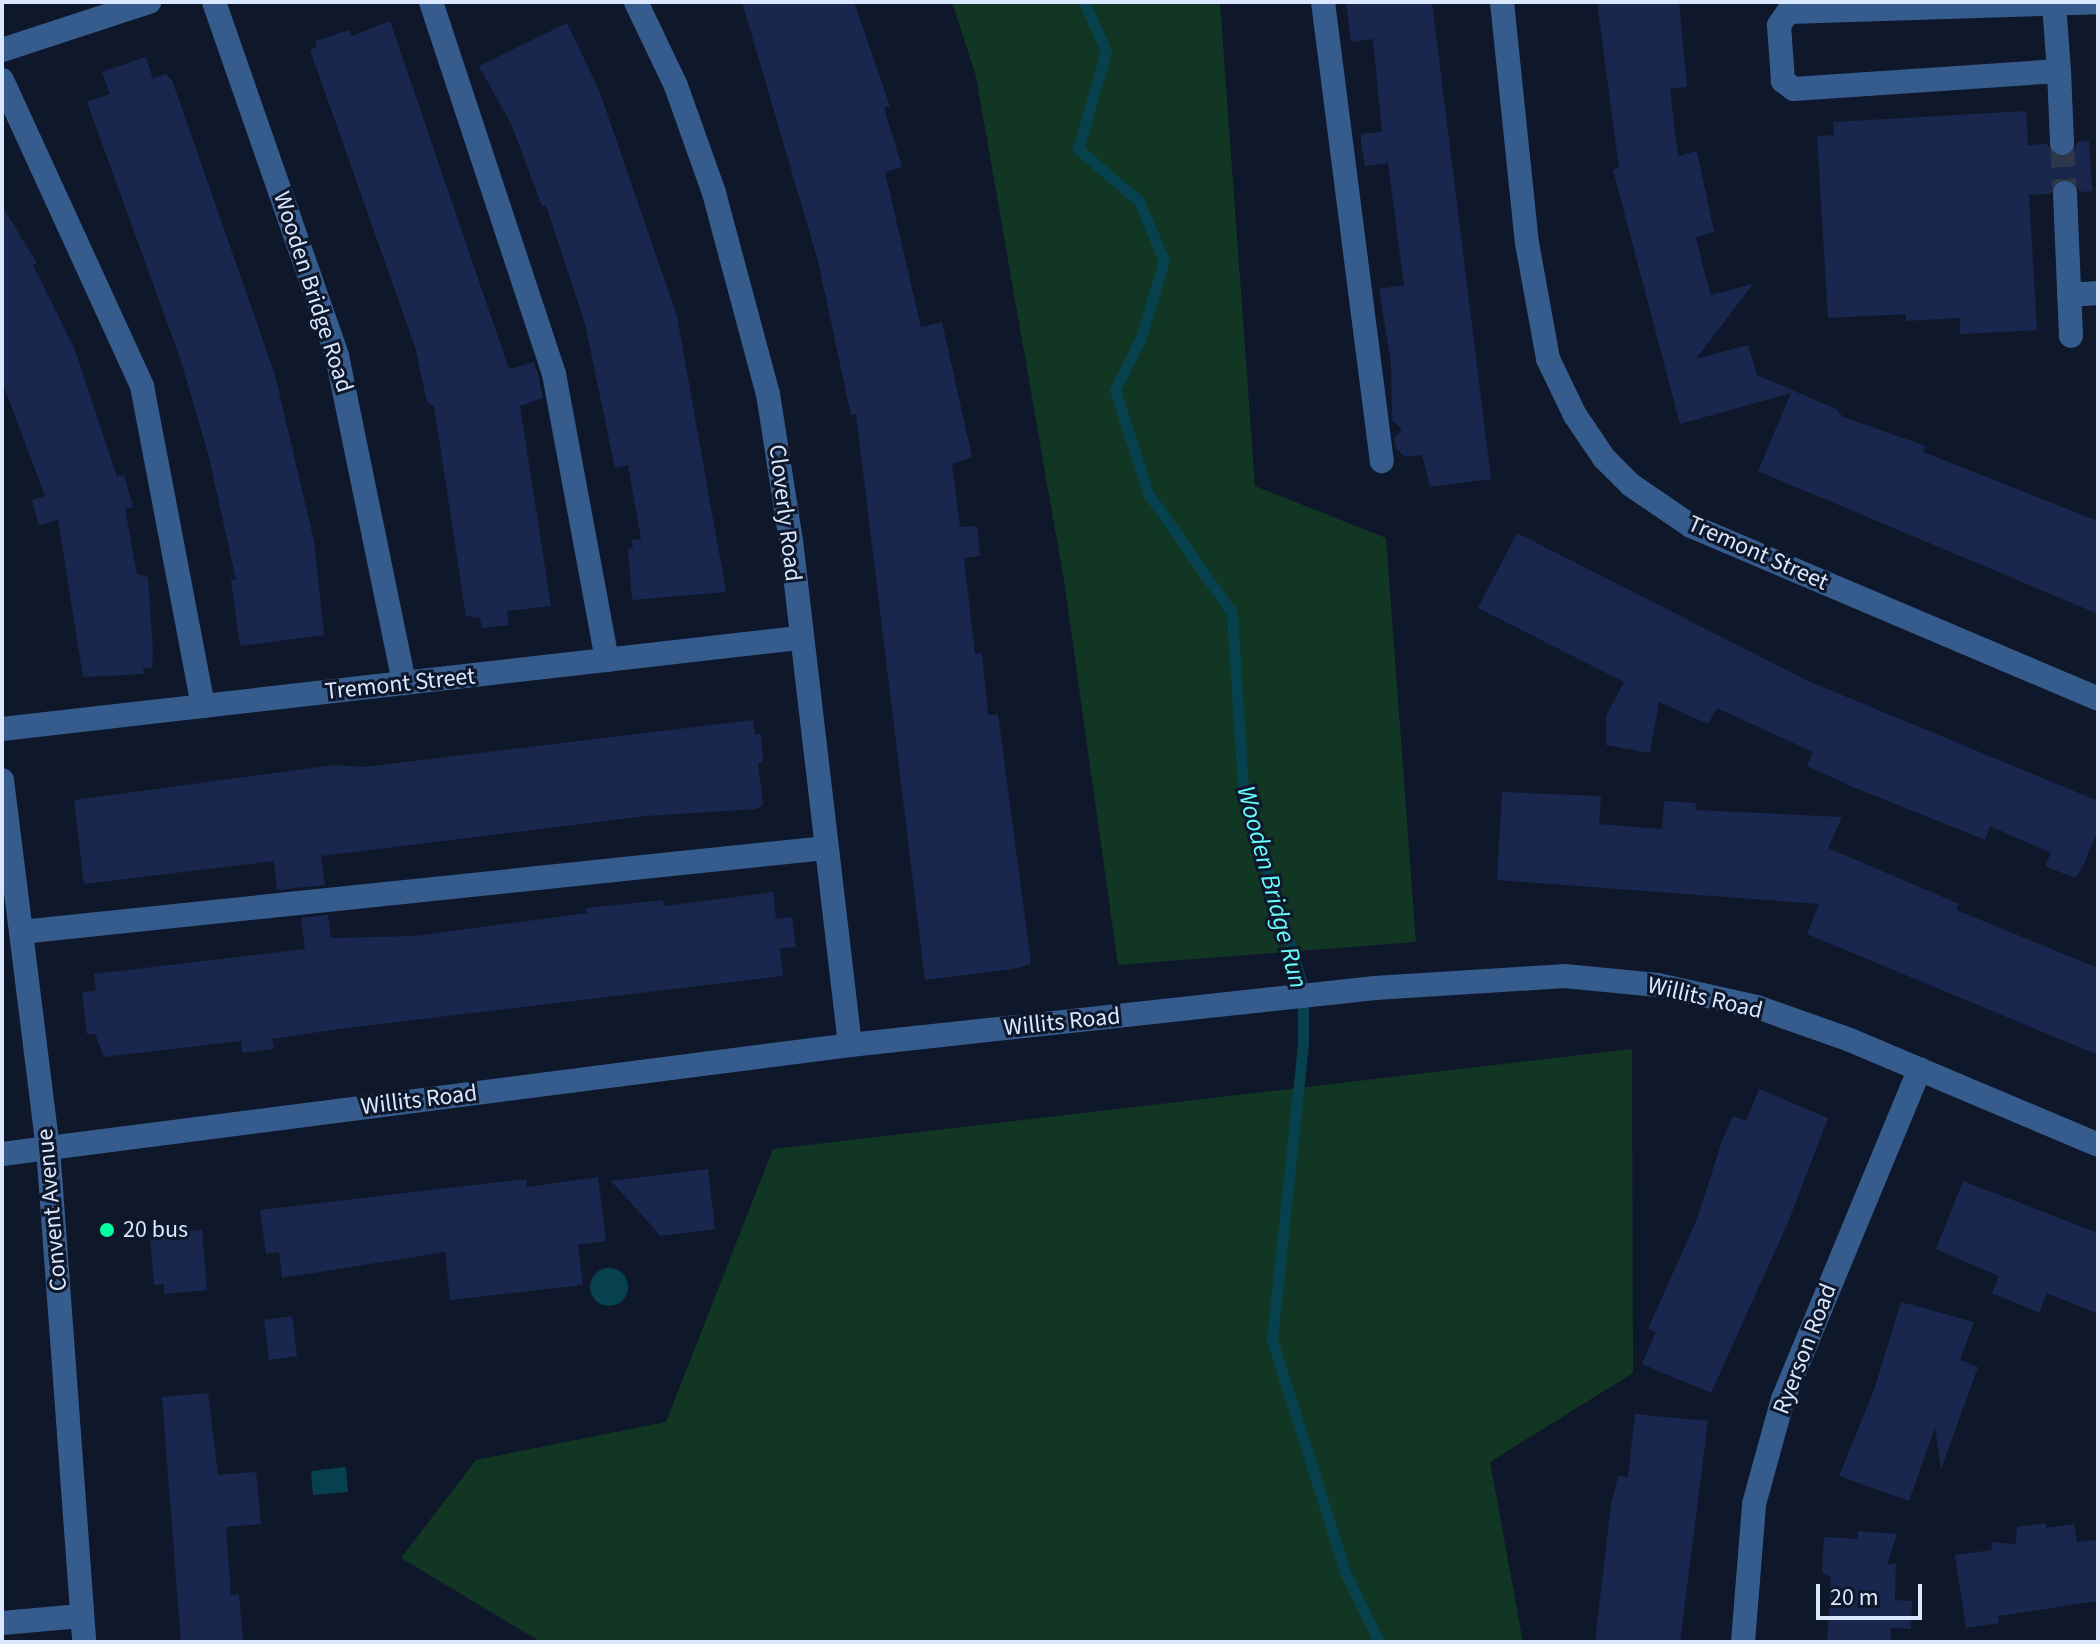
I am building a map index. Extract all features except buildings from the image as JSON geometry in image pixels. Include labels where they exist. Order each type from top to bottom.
[{"type":"street","points":[[2,50],[149,2]]},
{"type":"street","name":"Wooden Bridge Road","points":[[214,2],[337,356],[404,683]]},
{"type":"street","points":[[431,2],[554,374],[607,660]]},
{"type":"street","name":"Cloverly Road","points":[[636,2],[681,100],[748,308],[782,476],[798,638],[850,1045]]},
{"type":"street","points":[[1323,2],[1382,461]]},
{"type":"street","name":"Tremont Street","points":[[1502,2],[1527,243],[1548,359],[1575,415],[1604,458],[1631,485],[1691,526],[2098,699]]},
{"type":"street","points":[[2059,71],[1794,89],[1783,81],[1779,25],[1788,12],[2098,2]]},
{"type":"street","points":[[2054,4],[2062,143]]},
{"type":"street","points":[[2,80],[142,386],[203,706]]},
{"type":"street","points":[[2065,193],[2071,336]]},
{"type":"street","points":[[2069,295],[2098,293]]},
{"type":"street","name":"Tremont Street","points":[[2,729],[798,638]]},
{"type":"street","name":"Convent Avenue","points":[[2,780],[48,1148],[84,1642]]},
{"type":"street","points":[[21,932],[825,848]]},
{"type":"street","name":"Willits Road","points":[[2,1154],[850,1045],[1323,994],[1520,977],[1658,985],[1757,1007],[1920,1069],[2098,1145]]},
{"type":"street","name":"Ryerson Road","points":[[1743,1642],[1754,1504],[1783,1399],[1920,1069]]},
{"type":"street","points":[[2,1623],[81,1616]]},
{"type":"shaded area","points":[[952,2],[1220,2],[1255,486],[1386,538],[1416,942],[1118,965],[1064,581],[976,76]]},
{"type":"shaded area","points":[[1632,1049],[1633,1373],[1490,1462],[1523,1642],[541,1642],[401,1558],[476,1460],[666,1422],[773,1149]]},
{"type":"shaded area","points":[[609,1268],[623,1273],[628,1287],[623,1301],[609,1306],[595,1301],[590,1287],[595,1273]]},
{"type":"shaded area","points":[[346,1467],[348,1492],[313,1495],[311,1471]]},
{"type":"waterway","name":"Wooden Bridge Run","points":[[1084,2],[1106,51],[1078,149],[1139,201],[1164,261],[1141,337],[1115,390],[1148,493],[1232,613],[1243,790],[1303,988],[1303,1044],[1272,1340],[1346,1574],[1379,1642]]},
{"type":"tunnel","points":[[2062,143],[2065,193]]},
{"type":"place","name":"20 bus","points":[[107,1230]]}]
